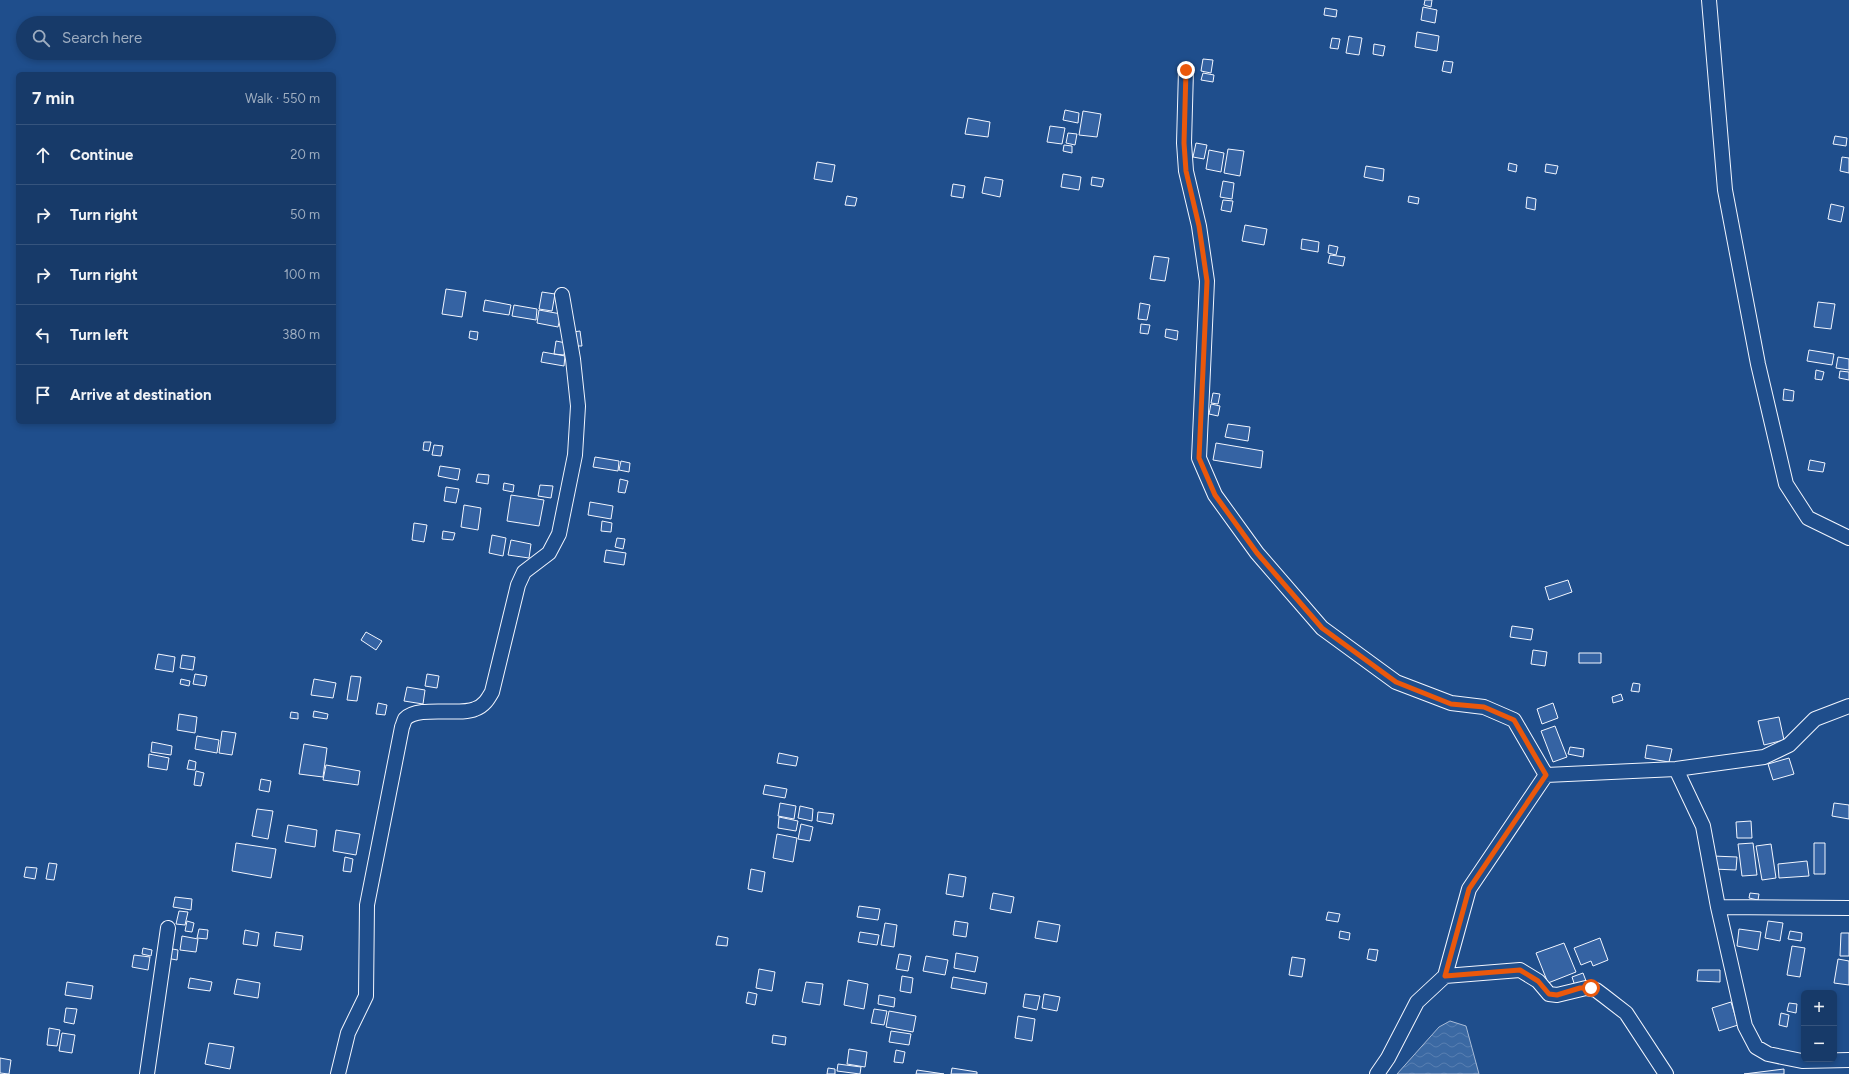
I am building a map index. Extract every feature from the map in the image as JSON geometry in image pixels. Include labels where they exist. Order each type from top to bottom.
[{"type":"street","points":[[1709,0],[1725,190],[1758,364],[1786,484],[1808,518],[1849,538]]},
{"type":"street","points":[[1186,70],[1184,143],[1186,171],[1199,226],[1207,281],[1199,458],[1215,495],[1257,553],[1322,628],[1396,682],[1451,704],[1484,707],[1514,720],[1546,775]]},
{"type":"street","points":[[338,1074],[348,1033],[366,996],[367,905],[402,727],[405,719],[413,714],[475,710],[487,701],[492,692],[518,585],[524,572],[549,553],[559,534],[575,456],[578,406],[573,359],[562,295]]},
{"type":"street","points":[[1546,775],[1676,769],[1764,757],[1789,745],[1815,718],[1849,706]]},
{"type":"street","points":[[1676,769],[1703,826],[1718,907],[1738,989],[1745,1026],[1756,1047],[1768,1054],[1802,1061],[1849,1060]]},
{"type":"street","points":[[1377,1074],[1388,1058],[1417,1002],[1445,976],[1469,889],[1546,775]]},
{"type":"street","points":[[1718,907],[1849,908]]},
{"type":"street","points":[[147,1074],[168,928]]},
{"type":"street","points":[[1445,976],[1520,970],[1538,981],[1549,994],[1557,995],[1586,988],[1596,990],[1626,1013],[1666,1074]]},
{"type":"water","points":[[1450,1021],[1466,1026],[1479,1074],[1397,1074],[1439,1027]]},
{"type":"building","points":[[1425,0],[1432,0],[1431,7],[1424,5]]},
{"type":"building","points":[[1423,7],[1437,10],[1435,23],[1421,20]]},
{"type":"building","points":[[1325,8],[1337,10],[1336,17],[1324,15]]},
{"type":"building","points":[[1417,32],[1439,36],[1437,51],[1415,47]]},
{"type":"building","points":[[1349,36],[1362,38],[1359,55],[1346,53]]},
{"type":"building","points":[[1332,38],[1340,39],[1338,49],[1330,48]]},
{"type":"building","points":[[1374,44],[1385,46],[1383,56],[1373,54]]},
{"type":"building","points":[[1203,59],[1213,60],[1211,73],[1201,71]]},
{"type":"building","points":[[1444,61],[1453,62],[1451,73],[1442,71]]},
{"type":"building","points":[[1203,73],[1214,75],[1213,82],[1201,80]]},
{"type":"building","points":[[1065,110],[1079,113],[1078,123],[1063,120]]},
{"type":"building","points":[[1083,111],[1101,114],[1097,137],[1079,135]]},
{"type":"building","points":[[968,118],[990,122],[988,137],[965,134]]},
{"type":"building","points":[[1050,126],[1065,128],[1062,144],[1047,142]]},
{"type":"building","points":[[1068,133],[1077,134],[1075,145],[1066,143]]},
{"type":"building","points":[[1835,136],[1847,138],[1846,146],[1833,144]]},
{"type":"building","points":[[1196,143],[1207,145],[1204,159],[1193,157]]},
{"type":"building","points":[[1064,145],[1072,146],[1072,153],[1063,151]]},
{"type":"building","points":[[1228,149],[1244,151],[1240,176],[1224,173]]},
{"type":"building","points":[[1209,150],[1224,153],[1221,172],[1206,169]]},
{"type":"building","points":[[1842,157],[1849,158],[1849,173],[1840,171]]},
{"type":"building","points":[[817,162],[835,165],[832,182],[814,179]]},
{"type":"building","points":[[1509,163],[1517,165],[1516,172],[1508,170]]},
{"type":"building","points":[[1546,164],[1558,166],[1556,174],[1545,172]]},
{"type":"building","points":[[1366,166],[1384,169],[1383,181],[1364,177]]},
{"type":"building","points":[[1063,174],[1081,177],[1079,190],[1061,187]]},
{"type":"building","points":[[985,177],[1003,180],[1000,197],[982,193]]},
{"type":"building","points":[[1092,177],[1104,179],[1102,187],[1091,185]]},
{"type":"building","points":[[1223,181],[1234,183],[1232,199],[1220,197]]},
{"type":"building","points":[[953,184],[965,186],[963,198],[951,196]]},
{"type":"building","points":[[847,196],[857,198],[855,206],[845,205]]},
{"type":"building","points":[[1409,196],[1419,198],[1418,204],[1408,202]]},
{"type":"building","points":[[1527,197],[1536,199],[1535,210],[1526,208]]},
{"type":"building","points":[[1223,200],[1233,201],[1231,212],[1221,210]]},
{"type":"building","points":[[1831,204],[1844,207],[1841,222],[1828,219]]},
{"type":"building","points":[[1245,225],[1267,229],[1264,245],[1242,241]]},
{"type":"building","points":[[1302,239],[1319,242],[1318,252],[1301,249]]},
{"type":"building","points":[[1329,245],[1338,247],[1336,255],[1328,253]]},
{"type":"building","points":[[1330,255],[1345,257],[1343,266],[1328,263]]},
{"type":"building","points":[[1154,256],[1169,258],[1165,281],[1150,279]]},
{"type":"building","points":[[446,289],[466,292],[462,317],[442,314]]},
{"type":"building","points":[[542,292],[555,294],[552,311],[539,309]]},
{"type":"building","points":[[485,300],[511,305],[509,315],[483,311]]},
{"type":"building","points":[[1818,302],[1835,304],[1831,329],[1814,327]]},
{"type":"building","points":[[1140,303],[1150,305],[1147,320],[1138,319]]},
{"type":"building","points":[[514,305],[537,309],[536,320],[512,316]]},
{"type":"building","points":[[539,310],[561,314],[558,327],[537,323]]},
{"type":"building","points":[[1141,324],[1150,325],[1148,334],[1140,333]]},
{"type":"building","points":[[1166,329],[1178,331],[1177,340],[1165,337]]},
{"type":"building","points":[[470,331],[478,332],[477,340],[469,338]]},
{"type":"building","points":[[580,331],[582,346],[574,346],[573,332]]},
{"type":"building","points":[[556,341],[566,343],[564,355],[554,354]]},
{"type":"building","points":[[1809,350],[1834,354],[1832,365],[1807,361]]},
{"type":"building","points":[[543,352],[565,356],[564,366],[541,362]]},
{"type":"building","points":[[1838,357],[1849,359],[1849,370],[1836,368]]},
{"type":"building","points":[[1816,370],[1824,372],[1822,380],[1815,379]]},
{"type":"building","points":[[1840,371],[1849,372],[1849,380],[1839,378]]},
{"type":"building","points":[[1784,389],[1794,391],[1793,401],[1783,400]]},
{"type":"building","points":[[1213,393],[1220,394],[1218,404],[1211,403]]},
{"type":"building","points":[[1211,404],[1220,406],[1218,416],[1209,414]]},
{"type":"building","points":[[1228,424],[1250,427],[1248,441],[1225,437]]},
{"type":"building","points":[[424,442],[431,442],[429,451],[423,450]]},
{"type":"building","points":[[1216,443],[1263,451],[1261,468],[1213,460]]},
{"type":"building","points":[[434,445],[443,446],[441,456],[432,455]]},
{"type":"building","points":[[595,457],[619,461],[618,471],[593,467]]},
{"type":"building","points":[[1810,460],[1825,463],[1823,472],[1808,470]]},
{"type":"building","points":[[621,461],[630,463],[629,472],[619,470]]},
{"type":"building","points":[[440,466],[460,469],[458,480],[438,476]]},
{"type":"building","points":[[478,474],[489,475],[488,484],[476,482]]},
{"type":"building","points":[[620,479],[628,481],[625,493],[618,492]]},
{"type":"building","points":[[504,483],[514,485],[513,492],[503,490]]},
{"type":"building","points":[[540,485],[553,486],[551,498],[538,496]]},
{"type":"building","points":[[446,487],[459,489],[456,503],[444,501]]},
{"type":"building","points":[[511,495],[544,500],[539,526],[507,521]]},
{"type":"building","points":[[590,502],[613,506],[611,519],[588,515]]},
{"type":"building","points":[[464,505],[481,508],[478,530],[461,527]]},
{"type":"building","points":[[602,521],[612,523],[611,532],[601,531]]},
{"type":"building","points":[[414,523],[427,525],[424,542],[412,540]]},
{"type":"building","points":[[443,531],[455,533],[453,540],[442,539]]},
{"type":"building","points":[[492,535],[506,538],[503,556],[489,553]]},
{"type":"building","points":[[617,538],[625,539],[623,549],[615,547]]},
{"type":"building","points":[[511,540],[531,544],[529,558],[508,555]]},
{"type":"building","points":[[606,550],[626,553],[624,565],[604,562]]},
{"type":"building","points":[[1568,580],[1572,592],[1549,600],[1545,587]]},
{"type":"building","points":[[1512,626],[1533,629],[1531,640],[1510,637]]},
{"type":"building","points":[[366,632],[382,641],[376,650],[361,640]]},
{"type":"building","points":[[1533,650],[1547,652],[1545,666],[1531,664]]},
{"type":"building","points":[[1579,653],[1601,653],[1601,663],[1579,663]]},
{"type":"building","points":[[158,654],[175,657],[173,672],[155,669]]},
{"type":"building","points":[[182,655],[195,657],[193,670],[180,668]]},
{"type":"building","points":[[195,674],[207,676],[205,686],[193,684]]},
{"type":"building","points":[[427,674],[439,676],[437,688],[425,686]]},
{"type":"building","points":[[351,676],[361,677],[357,701],[347,700]]},
{"type":"building","points":[[181,679],[190,681],[189,686],[180,684]]},
{"type":"building","points":[[314,679],[336,683],[333,698],[311,695]]},
{"type":"building","points":[[1633,683],[1640,684],[1639,692],[1631,691]]},
{"type":"building","points":[[407,687],[425,690],[423,704],[404,701]]},
{"type":"building","points":[[1621,694],[1623,700],[1613,703],[1612,697]]},
{"type":"building","points":[[378,703],[387,705],[385,715],[376,714]]},
{"type":"building","points":[[1553,703],[1558,718],[1542,724],[1537,709]]},
{"type":"building","points":[[314,711],[328,714],[327,719],[313,717]]},
{"type":"building","points":[[291,712],[298,713],[298,719],[290,718]]},
{"type":"building","points":[[179,714],[197,717],[195,733],[177,730]]},
{"type":"building","points":[[1779,717],[1784,740],[1764,745],[1758,721]]},
{"type":"building","points":[[1555,726],[1567,757],[1553,762],[1541,731]]},
{"type":"building","points":[[222,731],[236,733],[232,755],[219,753]]},
{"type":"building","points":[[197,736],[219,740],[217,753],[195,749]]},
{"type":"building","points":[[152,742],[172,746],[171,755],[151,752]]},
{"type":"building","points":[[304,744],[327,748],[323,777],[299,774]]},
{"type":"building","points":[[1647,745],[1672,749],[1669,762],[1645,758]]},
{"type":"building","points":[[1570,747],[1584,749],[1583,757],[1568,754]]},
{"type":"building","points":[[779,753],[798,757],[796,766],[777,763]]},
{"type":"building","points":[[149,754],[169,758],[167,770],[148,767]]},
{"type":"building","points":[[1789,758],[1794,774],[1773,780],[1768,764]]},
{"type":"building","points":[[189,760],[196,762],[195,770],[187,769]]},
{"type":"building","points":[[326,765],[360,771],[358,785],[323,780]]},
{"type":"building","points":[[196,771],[204,773],[201,786],[194,785]]},
{"type":"building","points":[[261,779],[271,781],[269,792],[259,790]]},
{"type":"building","points":[[765,785],[787,789],[785,798],[763,794]]},
{"type":"building","points":[[780,803],[796,806],[794,819],[778,816]]},
{"type":"building","points":[[1834,803],[1849,805],[1849,819],[1832,816]]},
{"type":"building","points":[[800,806],[813,809],[812,821],[798,818]]},
{"type":"building","points":[[257,809],[273,811],[268,839],[252,836]]},
{"type":"building","points":[[818,812],[834,814],[832,824],[817,821]]},
{"type":"building","points":[[779,817],[798,821],[796,831],[778,828]]},
{"type":"building","points":[[1751,821],[1752,838],[1737,838],[1736,822]]},
{"type":"building","points":[[801,824],[813,827],[810,841],[798,839]]},
{"type":"building","points":[[288,825],[317,830],[315,847],[285,842]]},
{"type":"building","points":[[336,830],[360,834],[356,855],[333,851]]},
{"type":"building","points":[[777,834],[797,838],[793,862],[773,858]]},
{"type":"building","points":[[236,843],[276,849],[271,878],[232,871]]},
{"type":"building","points":[[1753,843],[1757,875],[1742,876],[1738,844]]},
{"type":"building","points":[[1814,843],[1825,843],[1825,874],[1814,874]]},
{"type":"building","points":[[1771,844],[1776,878],[1762,880],[1756,846]]},
{"type":"building","points":[[1713,856],[1737,857],[1736,870],[1713,869]]},
{"type":"building","points":[[345,857],[353,859],[351,872],[343,871]]},
{"type":"building","points":[[1807,861],[1809,876],[1779,878],[1778,864]]},
{"type":"building","points":[[49,863],[57,864],[54,880],[46,879]]},
{"type":"building","points":[[26,867],[37,868],[35,879],[24,877]]},
{"type":"building","points":[[751,869],[765,872],[762,892],[748,889]]},
{"type":"building","points":[[949,874],[966,877],[963,897],[946,894]]},
{"type":"building","points":[[993,893],[1014,897],[1011,913],[990,909]]},
{"type":"building","points":[[1750,893],[1759,894],[1758,900],[1749,898]]},
{"type":"building","points":[[175,897],[192,899],[191,910],[173,907]]},
{"type":"building","points":[[859,906],[880,909],[878,920],[857,917]]},
{"type":"building","points":[[179,911],[188,912],[185,925],[176,924]]},
{"type":"building","points":[[1328,912],[1340,914],[1338,922],[1326,920]]},
{"type":"building","points":[[187,921],[194,923],[192,932],[185,931]]},
{"type":"building","points":[[955,921],[968,923],[966,937],[953,935]]},
{"type":"building","points":[[1038,921],[1060,925],[1057,942],[1035,938]]},
{"type":"building","points":[[1768,921],[1783,923],[1780,941],[1765,938]]},
{"type":"building","points":[[885,923],[897,925],[894,947],[881,945]]},
{"type":"building","points":[[199,929],[208,930],[207,939],[197,938]]},
{"type":"building","points":[[1739,929],[1761,932],[1758,950],[1737,946]]},
{"type":"building","points":[[245,930],[259,933],[257,946],[243,944]]},
{"type":"building","points":[[1340,931],[1350,933],[1349,940],[1339,938]]},
{"type":"building","points":[[1790,931],[1802,933],[1801,941],[1788,939]]},
{"type":"building","points":[[276,932],[303,936],[301,950],[274,946]]},
{"type":"building","points":[[860,932],[879,935],[877,945],[858,942]]},
{"type":"building","points":[[1841,933],[1849,933],[1849,956],[1840,956]]},
{"type":"building","points":[[182,936],[198,939],[196,952],[180,950]]},
{"type":"building","points":[[718,936],[728,938],[727,946],[716,945]]},
{"type":"building","points":[[1600,938],[1608,960],[1593,966],[1591,961],[1581,965],[1574,948]]},
{"type":"building","points":[[1564,943],[1576,972],[1548,983],[1536,953]]},
{"type":"building","points":[[1792,946],[1805,948],[1800,977],[1787,975]]},
{"type":"building","points":[[143,948],[152,950],[151,956],[142,954]]},
{"type":"building","points":[[167,948],[178,950],[177,960],[166,958]]},
{"type":"building","points":[[1369,949],[1378,950],[1376,961],[1367,959]]},
{"type":"building","points":[[956,953],[978,957],[975,972],[954,968]]},
{"type":"building","points":[[899,954],[911,956],[908,971],[896,969]]},
{"type":"building","points":[[134,955],[150,957],[148,970],[132,967]]},
{"type":"building","points":[[926,956],[948,960],[945,975],[923,971]]},
{"type":"building","points":[[1292,957],[1305,959],[1302,977],[1289,975]]},
{"type":"building","points":[[1838,959],[1849,961],[1849,985],[1834,983]]},
{"type":"building","points":[[759,969],[775,972],[772,991],[756,988]]},
{"type":"building","points":[[1698,970],[1720,970],[1720,982],[1697,981]]},
{"type":"building","points":[[1583,973],[1586,981],[1575,986],[1572,977]]},
{"type":"building","points":[[902,976],[913,978],[911,993],[900,991]]},
{"type":"building","points":[[953,977],[987,983],[985,994],[951,988]]},
{"type":"building","points":[[190,978],[212,982],[210,991],[188,988]]},
{"type":"building","points":[[237,979],[260,983],[258,998],[234,994]]},
{"type":"building","points":[[848,980],[868,984],[864,1009],[844,1005]]},
{"type":"building","points":[[67,982],[93,986],[91,999],[65,995]]},
{"type":"building","points":[[806,982],[823,984],[820,1005],[802,1002]]},
{"type":"building","points":[[748,992],[757,994],[755,1005],[746,1003]]},
{"type":"building","points":[[1025,994],[1040,996],[1037,1010],[1023,1007]]},
{"type":"building","points":[[1044,994],[1060,997],[1057,1011],[1042,1008]]},
{"type":"building","points":[[879,995],[895,998],[894,1007],[878,1004]]},
{"type":"building","points":[[1731,1002],[1738,1025],[1719,1031],[1712,1008]]},
{"type":"building","points":[[1789,1003],[1797,1004],[1796,1013],[1787,1011]]},
{"type":"building","points":[[66,1008],[77,1009],[74,1024],[64,1022]]},
{"type":"building","points":[[874,1009],[887,1011],[884,1025],[871,1023]]},
{"type":"building","points":[[889,1011],[916,1016],[913,1032],[886,1027]]},
{"type":"building","points":[[1781,1013],[1789,1015],[1787,1027],[1779,1025]]},
{"type":"building","points":[[1018,1016],[1035,1019],[1032,1041],[1015,1038]]},
{"type":"building","points":[[49,1028],[60,1030],[57,1046],[47,1045]]},
{"type":"building","points":[[891,1031],[911,1034],[909,1045],[889,1042]]},
{"type":"building","points":[[62,1033],[75,1035],[72,1053],[59,1051]]},
{"type":"building","points":[[773,1035],[786,1037],[785,1045],[772,1043]]},
{"type":"building","points":[[209,1043],[234,1047],[230,1069],[205,1064]]},
{"type":"building","points":[[849,1049],[867,1052],[865,1067],[847,1064]]},
{"type":"building","points":[[896,1050],[905,1052],[903,1063],[894,1062]]},
{"type":"building","points":[[0,1058],[11,1060],[9,1074],[0,1073]]},
{"type":"building","points":[[838,1064],[861,1067],[860,1074],[837,1071]]},
{"type":"building","points":[[828,1068],[835,1069],[835,1074],[827,1074]]},
{"type":"building","points":[[952,1068],[977,1072],[977,1074],[951,1074]]},
{"type":"building","points":[[1784,1069],[1784,1074],[1744,1074]]},
{"type":"building","points":[[917,1070],[944,1074],[916,1074]]},
{"type":"route","points":[[1186,70],[1184,143],[1186,171],[1199,226],[1207,281],[1199,458],[1215,495],[1257,553],[1322,628],[1396,682],[1451,704],[1484,707],[1514,720],[1546,775],[1469,889],[1445,976],[1520,970],[1530,974],[1549,994],[1560,995],[1580,988],[1591,988]]}]
